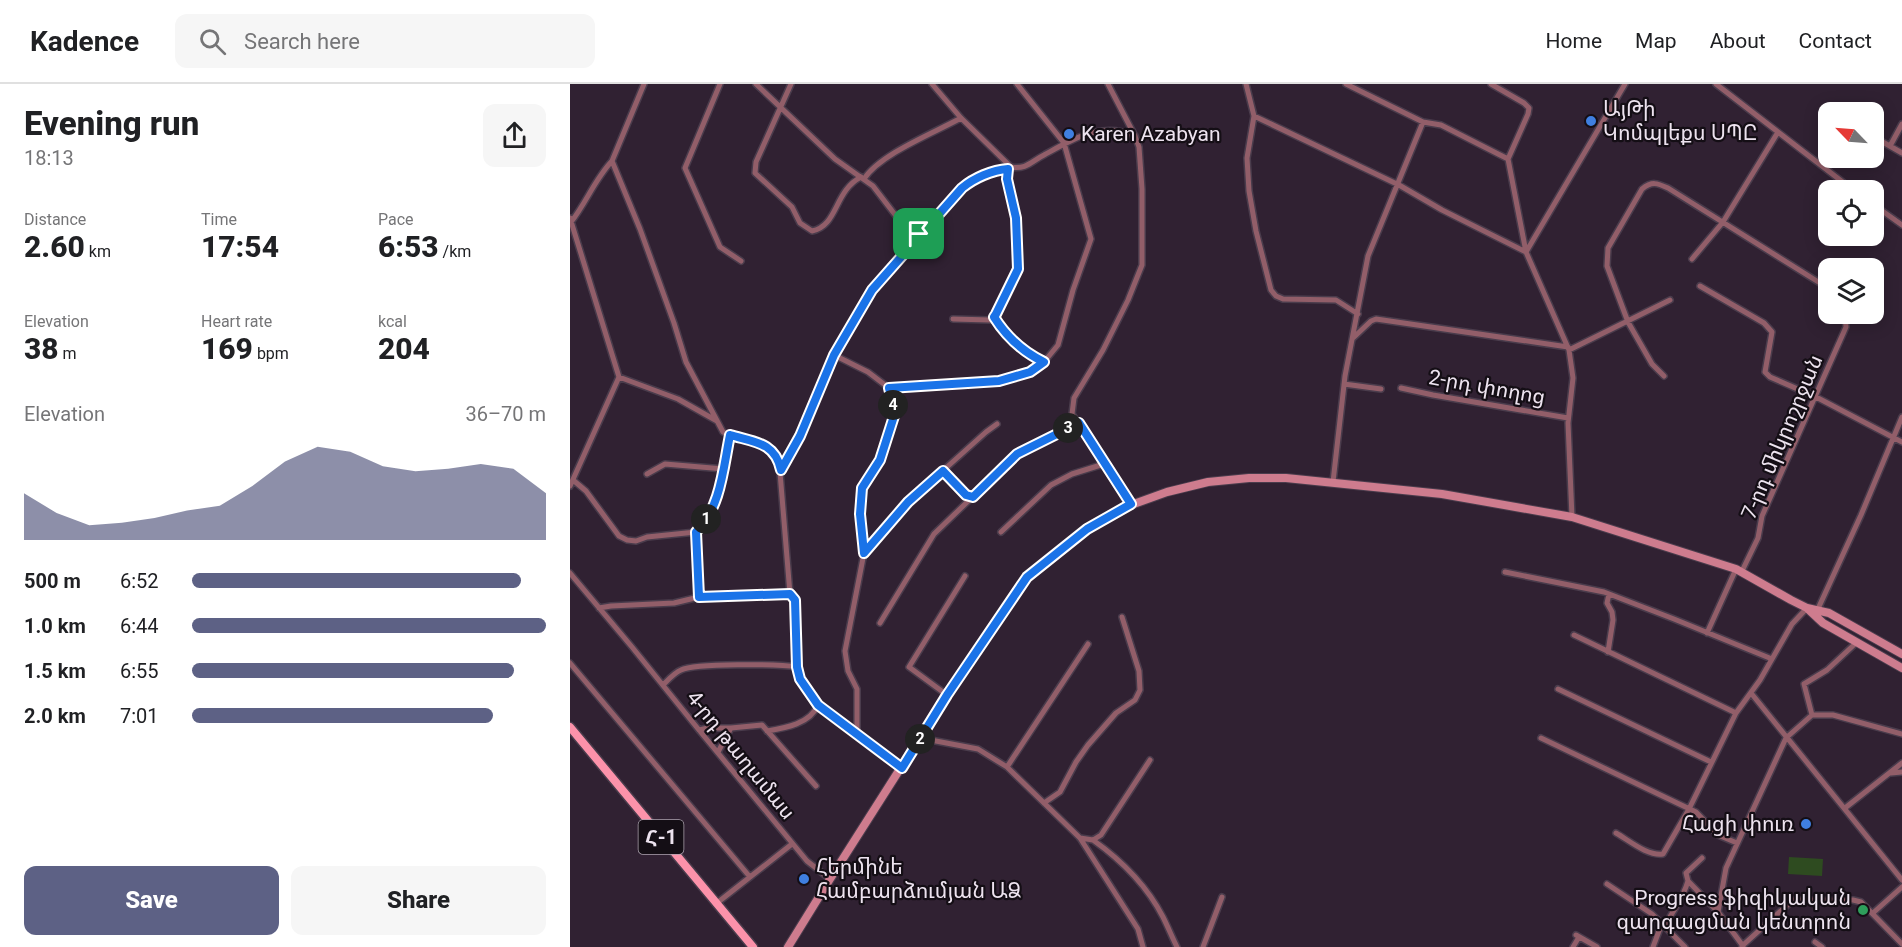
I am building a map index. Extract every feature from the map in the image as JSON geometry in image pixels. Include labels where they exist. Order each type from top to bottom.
[{"type":"main road","points":[[788,947],[947,695],[1027,577],[1087,529],[1131,504],[1167,492],[1208,482],[1267,478],[1333,482],[1442,494],[1572,517],[1739,570],[1816,613],[1823,623],[1902,668]]},
{"type":"main road","points":[[1816,613],[1829,613],[1902,654]]},
{"type":"main road","name":"Հ-1","points":[[570,727],[753,947]]},
{"type":"street","points":[[570,486],[619,377],[571,220],[586,202],[612,161],[644,84]]},
{"type":"street","points":[[720,84],[685,168],[720,247],[741,261]]},
{"type":"street","points":[[756,84],[835,159],[873,186],[906,229],[919,234]]},
{"type":"street","points":[[791,84],[754,170],[760,179],[794,208],[798,219],[810,231],[815,231],[828,222],[844,191],[855,180],[862,178],[886,159],[923,136],[961,118]]},
{"type":"street","points":[[932,84],[1009,168]]},
{"type":"street","points":[[889,388],[999,381],[1030,372],[1044,362],[1058,345],[1073,290],[1091,239],[1064,143],[1017,84]]},
{"type":"street","points":[[1108,84],[1139,147],[1142,189],[1142,265],[1128,300],[1103,350],[1074,398],[1072,414],[1131,504]]},
{"type":"street","points":[[1246,84],[1254,116],[1247,158],[1249,191],[1256,231],[1271,290],[1282,299],[1336,300],[1358,314]]},
{"type":"street","points":[[1346,84],[1423,122],[1442,125],[1508,159]]},
{"type":"street","points":[[1491,84],[1524,103],[1528,108],[1528,114],[1508,159],[1526,252],[1568,349],[1573,378],[1568,418],[1572,517]]},
{"type":"street","points":[[1526,252],[1625,84]]},
{"type":"street","points":[[1716,84],[1840,180]]},
{"type":"street","points":[[1254,116],[1399,185],[1442,210],[1526,252]]},
{"type":"street","points":[[1333,482],[1344,384],[1368,256],[1423,122]]},
{"type":"street","points":[[1890,146],[1902,124]]},
{"type":"street","points":[[781,470],[800,436],[834,355],[872,290],[919,234],[966,184],[995,171],[1026,167],[1058,149],[1064,143],[1099,130],[1118,130],[1135,136]]},
{"type":"street","points":[[1692,259],[1723,222],[1778,132]]},
{"type":"street","points":[[1884,143],[1902,153]]},
{"type":"street","points":[[612,161],[640,228],[686,362],[723,432],[763,444],[774,452],[779,460],[790,594],[795,600],[797,667],[800,679],[818,705],[902,768]]},
{"type":"street","points":[[953,319],[990,320],[994,317],[1018,269],[1016,218],[1007,179],[1009,168]]},
{"type":"street","points":[[1665,376],[1652,364],[1628,322],[1608,266],[1607,256],[1608,248],[1642,189],[1648,184],[1656,183],[1668,188],[1818,282]]},
{"type":"street","points":[[1884,212],[1902,225]]},
{"type":"street","points":[[1700,286],[1764,323],[1772,332],[1765,372],[1770,377],[1816,397],[1902,442]]},
{"type":"street","points":[[1352,339],[1376,319],[1568,349],[1670,300]]},
{"type":"street","points":[[994,317],[1004,333],[1034,357],[1044,362]]},
{"type":"street","name":"7-րդ միկրոշրջան","points":[[1707,633],[1758,538],[1762,516],[1816,397],[1846,324]]},
{"type":"street","points":[[834,355],[868,372],[889,388],[895,413],[880,460],[862,488],[860,514],[864,553],[845,651],[848,670],[856,689],[857,735]]},
{"type":"street","points":[[619,377],[678,399],[718,422]]},
{"type":"street","points":[[1344,384],[1382,389]]},
{"type":"street","name":"2-րդ փողոց","points":[[1401,388],[1568,418]]},
{"type":"street","points":[[1816,613],[1861,515],[1902,417]]},
{"type":"street","points":[[880,623],[934,534],[1017,454],[1079,423]]},
{"type":"street","points":[[864,553],[908,502],[997,424]]},
{"type":"street","points":[[573,480],[586,491],[618,536],[627,540],[636,541],[647,537],[696,532],[704,524],[718,497],[730,435]]},
{"type":"street","points":[[647,474],[666,464],[724,469]]},
{"type":"street","points":[[1001,532],[1051,485],[1072,474],[1104,464]]},
{"type":"street","points":[[943,471],[966,495],[973,497]]},
{"type":"street","points":[[696,532],[699,597]]},
{"type":"street","points":[[1505,572],[1609,594],[1772,659]]},
{"type":"street","name":"4-րդ թաղամաս","points":[[570,573],[792,844],[807,861],[830,879]]},
{"type":"street","points":[[947,695],[909,667],[964,576]]},
{"type":"street","points":[[599,608],[674,603],[699,597],[790,594]]},
{"type":"street","points":[[1608,651],[1613,620],[1607,603],[1609,594]]},
{"type":"street","points":[[1616,833],[1647,851],[1657,855],[1663,854],[1689,809],[1736,713],[1751,693],[1792,624],[1807,608]]},
{"type":"street","points":[[1044,803],[1060,792],[1088,745],[1116,713],[1135,700],[1140,690],[1139,671],[1122,616]]},
{"type":"street","points":[[1574,635],[1736,713]]},
{"type":"street","points":[[1812,715],[1804,684],[1827,670],[1857,642]]},
{"type":"street","points":[[1007,767],[1088,644]]},
{"type":"street","points":[[570,663],[750,876]]},
{"type":"street","points":[[663,685],[683,668],[730,665],[797,667]]},
{"type":"street","points":[[1558,689],[1711,762]]},
{"type":"street","points":[[1751,693],[1902,880]]},
{"type":"street","points":[[767,730],[796,724],[810,716],[818,705]]},
{"type":"street","points":[[1718,912],[1726,868],[1786,738],[1812,715],[1833,715],[1902,734]]},
{"type":"street","points":[[699,730],[762,725],[816,786]]},
{"type":"street","points":[[718,752],[731,728]]},
{"type":"street","points":[[920,738],[978,749],[1007,767],[1080,838],[1138,929],[1143,947]]},
{"type":"street","points":[[1540,738],[1696,812],[1718,835],[1737,843]]},
{"type":"street","points":[[1093,840],[1106,827],[1150,760]]},
{"type":"street","points":[[1845,808],[1902,763]]},
{"type":"street","points":[[1891,772],[1902,772]]},
{"type":"street","points":[[1080,838],[1093,840],[1115,855],[1162,915],[1177,947]]},
{"type":"street","points":[[717,903],[792,844]]},
{"type":"street","points":[[1701,858],[1686,873],[1688,881],[1718,912],[1742,946],[1793,900],[1861,902],[1899,945]]},
{"type":"street","points":[[1653,947],[1671,913],[1680,902],[1688,881]]},
{"type":"street","points":[[1607,885],[1642,906],[1685,947]]},
{"type":"street","points":[[1873,913],[1902,886]]},
{"type":"street","points":[[1203,947],[1222,897]]},
{"type":"street","points":[[1573,947],[1577,936],[1597,947]]},
{"type":"street","points":[[1815,942],[1822,947]]},
{"type":"green space","points":[[1789,857],[1823,859],[1822,876],[1788,874]]},
{"type":"place","name":"ԱյԹի Կոմպլեքս ՍՊԸ","points":[[1591,121]]},
{"type":"place","name":"Karen Azabyan","points":[[1069,134]]},
{"type":"place","name":"Հացի փուռ","points":[[1806,824]]},
{"type":"place","name":"Հերմինե Համբարձումյան ԱՁ","points":[[804,879]]},
{"type":"place","name":"Progress ֆիզիկական զարգացման կենտրոն","points":[[1863,910]]},
{"type":"route","points":[[1008,169],[1007,179],[1018,238],[1018,269],[994,317],[1004,333],[1034,357],[1044,362],[1030,372],[999,381],[889,388],[895,413],[880,460],[862,488],[860,514],[864,553],[908,502],[943,471],[966,495],[973,497],[1017,454],[1079,423],[1131,504],[1087,529],[1027,577],[1001,612],[902,768],[818,705],[800,679],[797,667],[795,600],[790,594],[699,597],[696,532],[704,524],[718,497],[730,435],[763,444],[774,452],[781,470],[800,436],[834,355],[872,290],[919,234],[966,184],[995,171],[1008,169]]}]
